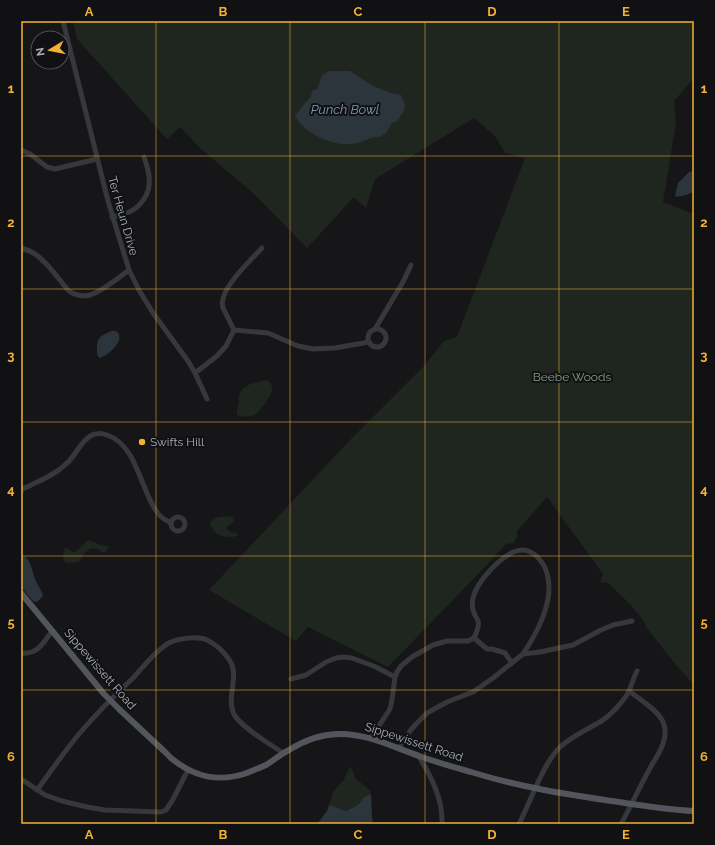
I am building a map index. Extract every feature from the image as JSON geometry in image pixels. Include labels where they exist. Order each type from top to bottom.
[{"type":"main road","name":"Sippewissett Road","points":[[21,592],[90,678],[110,700],[170,758],[188,770],[204,776],[216,778],[234,776],[258,769],[283,753],[317,737],[347,734],[371,738],[429,759],[487,777],[564,795],[694,811]]},
{"type":"street","name":"Ter Heun Drive","points":[[63,21],[112,217],[129,270],[153,313],[175,342],[195,373],[207,399]]},
{"type":"street","points":[[21,150],[30,154],[47,167],[55,169],[97,159]]},
{"type":"street","points":[[112,217],[132,211],[140,204],[148,193],[150,180],[144,157]]},
{"type":"street","points":[[21,248],[29,250],[39,256],[69,290],[76,295],[85,296],[96,293],[129,270]]},
{"type":"street","points":[[234,330],[223,308],[222,298],[236,276],[262,248]]},
{"type":"street","points":[[375,330],[378,329],[384,332],[386,337],[385,343],[378,348],[372,346],[369,342],[368,339],[370,333],[375,330],[403,282],[411,265]]},
{"type":"street","points":[[234,330],[268,333],[298,346],[313,349],[335,348],[369,342]]},
{"type":"street","points":[[195,373],[217,356],[226,346],[234,330]]},
{"type":"street","points":[[22,488],[63,467],[82,443],[88,438],[95,434],[104,434],[115,439],[125,448],[156,511],[160,516],[171,523]]},
{"type":"street","points":[[371,738],[390,709],[395,677],[401,666],[412,657],[433,645],[447,641],[468,641],[474,638],[478,620],[473,610],[472,602],[476,590],[489,571],[502,558],[509,554],[523,550],[531,552],[544,566],[547,574],[549,582],[548,598],[543,618],[523,654],[512,664],[473,692],[447,702],[427,713],[413,727],[399,748]]},
{"type":"street","points":[[523,654],[573,645],[613,625],[632,621]]},
{"type":"street","points":[[21,654],[30,653],[37,650],[42,646],[52,631]]},
{"type":"street","points":[[37,790],[79,734],[110,700],[157,652],[168,643],[183,638],[198,638],[207,640],[221,650],[230,659],[233,668],[234,680],[231,706],[235,716],[248,729],[283,753]]},
{"type":"street","points":[[474,638],[487,649],[505,653],[512,664]]},
{"type":"street","points":[[291,679],[306,676],[326,662],[343,657],[352,658],[376,667],[395,677]]},
{"type":"street","points":[[519,824],[553,756],[573,737],[601,722],[617,707],[629,691],[637,671]]},
{"type":"street","points":[[621,824],[649,769],[660,751],[665,733],[662,720],[658,714],[629,691]]},
{"type":"street","points":[[418,755],[429,775],[439,799],[442,824]]},
{"type":"street","points":[[429,759],[427,768],[429,775]]},
{"type":"street","points":[[21,779],[45,795],[54,799],[87,807],[105,810],[161,812],[166,810],[169,806],[188,770]]},
{"type":"green space","name":"Beebe Woods","points":[[73,21],[694,21],[694,78],[674,101],[676,122],[663,202],[694,214],[694,685],[646,627],[645,623],[631,605],[608,583],[600,582],[603,574],[547,497],[517,531],[517,537],[514,543],[506,544],[388,667],[308,627],[296,641],[209,590],[350,440],[424,366],[444,341],[457,337],[525,158],[505,153],[495,136],[474,118],[375,179],[366,208],[354,197],[307,248],[253,193],[201,149],[180,127],[167,139],[77,39]]},
{"type":"green space","points":[[267,380],[271,384],[272,391],[268,400],[260,410],[256,414],[249,417],[237,415],[239,396],[243,389],[250,384]]},
{"type":"green space","points":[[232,516],[234,520],[227,527],[227,529],[230,532],[236,533],[238,535],[236,536],[221,536],[216,533],[210,525],[211,521],[218,517]]},
{"type":"green space","points":[[88,540],[101,545],[110,546],[103,553],[94,548],[89,550],[84,554],[79,562],[67,563],[64,561],[63,556],[65,548],[74,552]]},
{"type":"green space","points":[[351,767],[356,779],[370,790],[371,794],[364,797],[358,805],[346,811],[329,805],[333,792],[343,781],[349,768]]},
{"type":"water","name":"Punch Bowl","points":[[329,71],[350,71],[373,86],[401,95],[405,104],[404,111],[397,121],[392,123],[386,133],[380,137],[374,137],[349,144],[341,144],[331,142],[314,134],[299,123],[295,116],[310,98],[313,90],[316,90],[321,77]]},
{"type":"water","points":[[694,171],[694,192],[682,196],[675,196],[678,183],[689,172]]},
{"type":"water","points":[[116,331],[119,334],[118,342],[108,354],[100,358],[97,353],[98,340],[105,334]]},
{"type":"water","points":[[24,556],[30,563],[43,596],[37,602],[33,601],[21,587],[21,557]]},
{"type":"water","points":[[371,794],[373,824],[317,824],[327,811],[329,805],[346,811],[358,805],[364,797]]},
{"type":"place","name":"Swifts Hill","points":[[142,442]]}]
